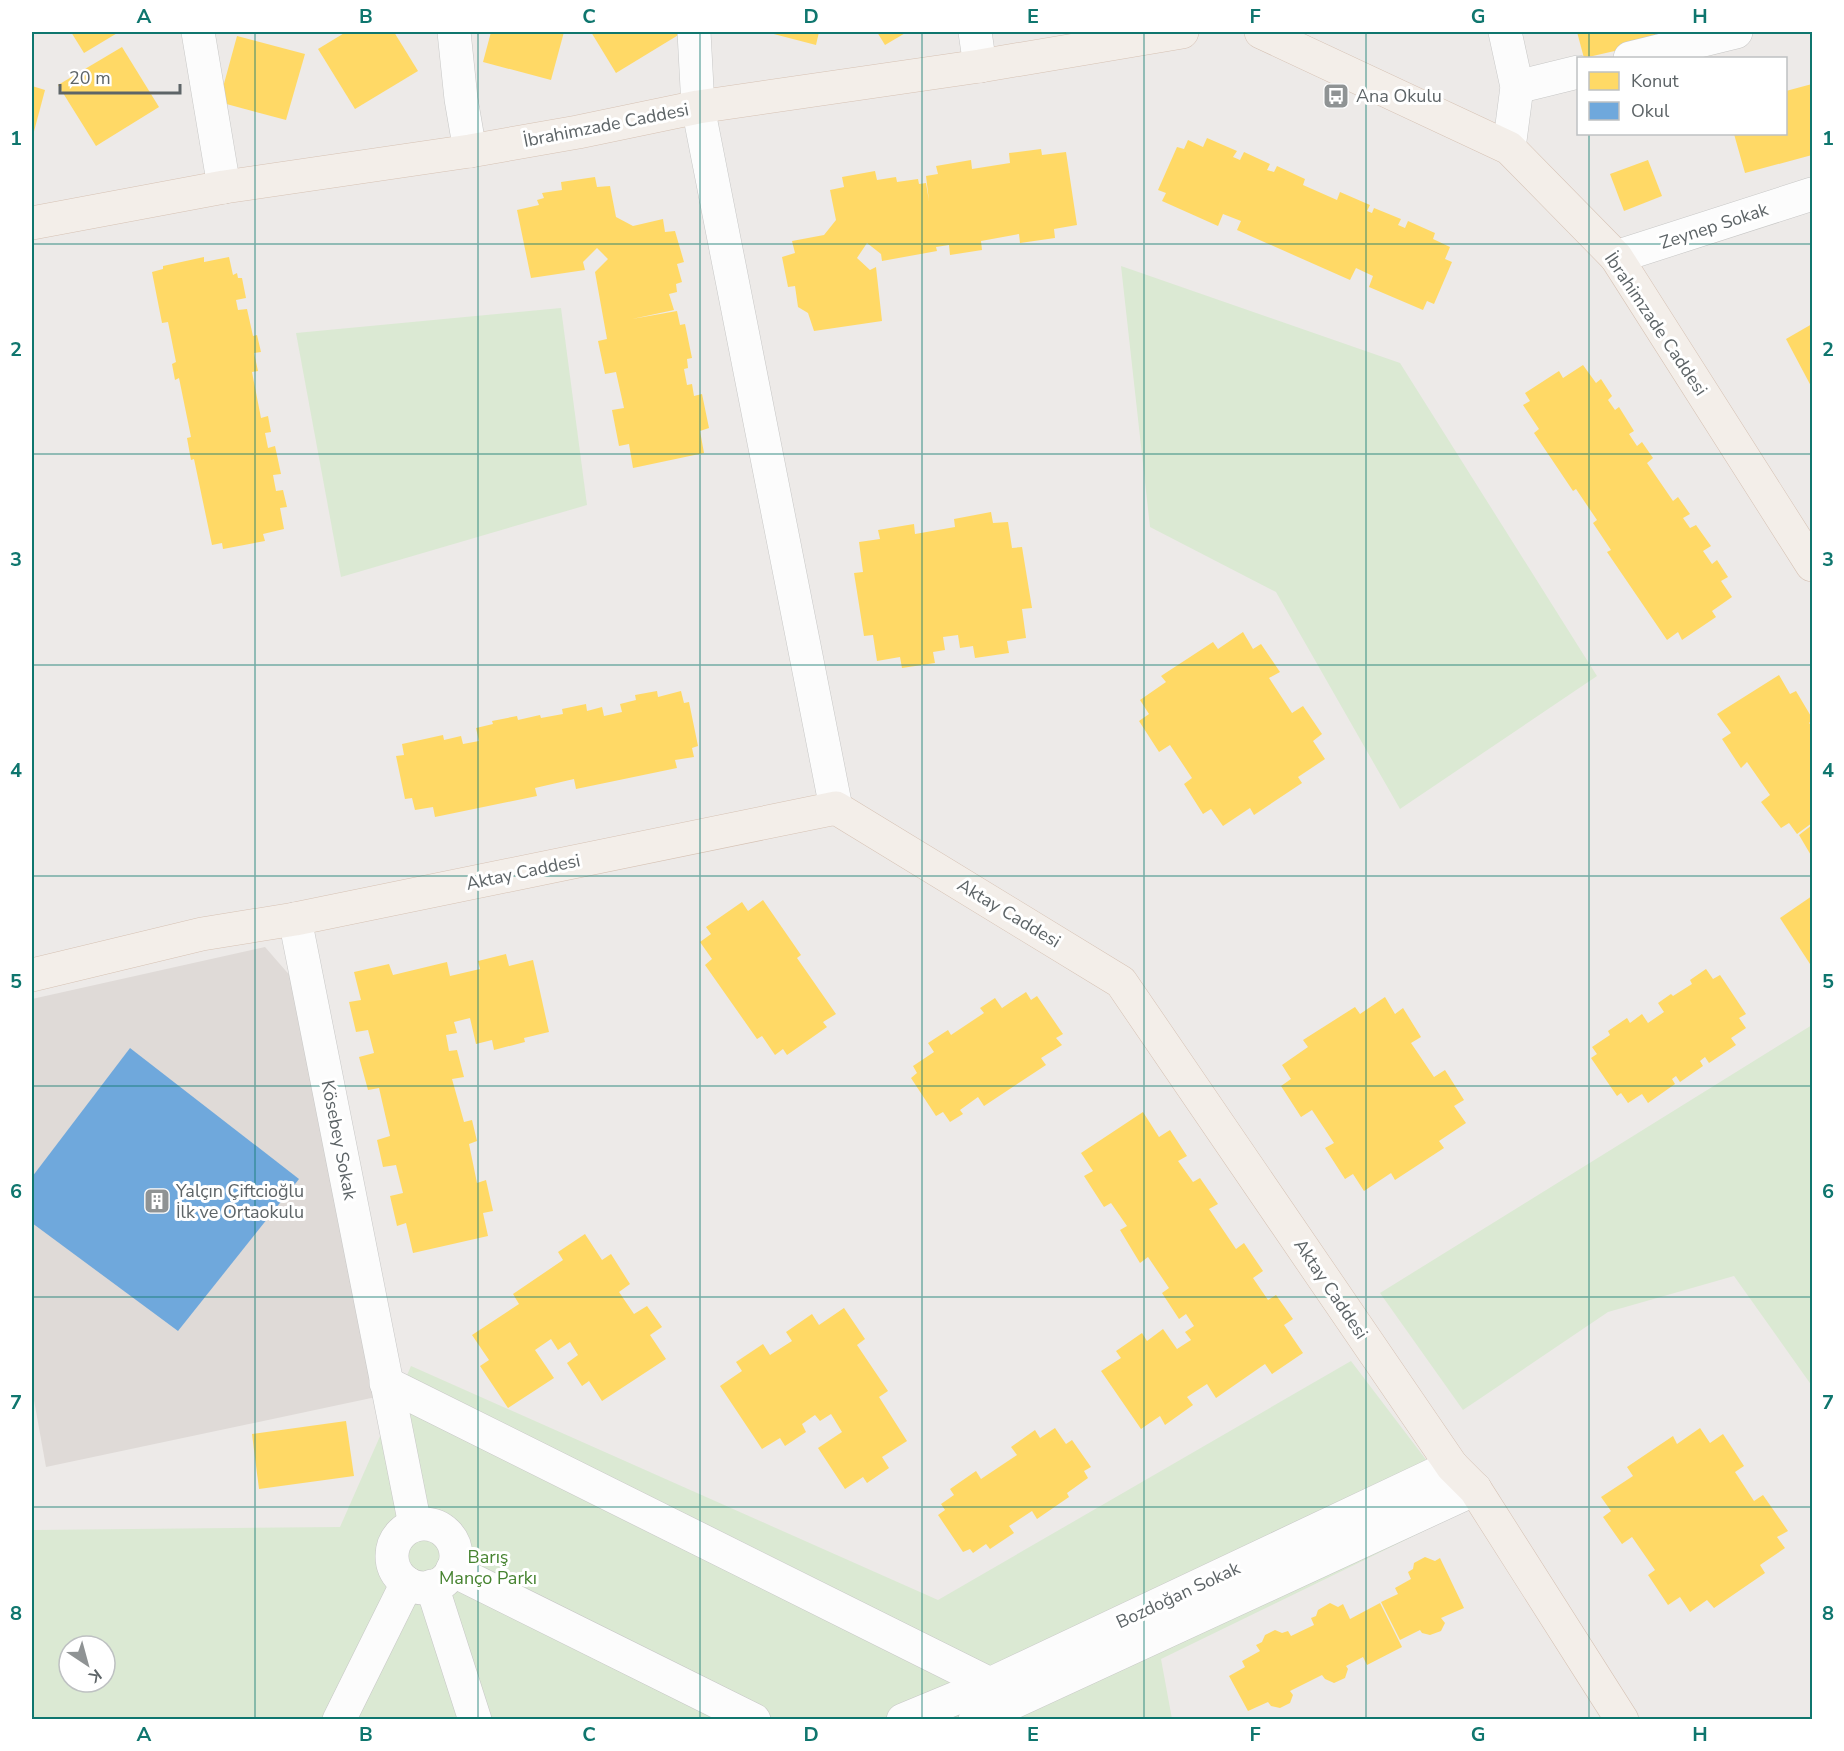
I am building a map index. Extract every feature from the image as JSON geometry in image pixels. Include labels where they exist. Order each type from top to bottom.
[{"type":"main road","name":"İbrahimzade Caddesi","points":[[32,223],[224,187],[471,151],[699,107],[980,66],[1182,32]]},
{"type":"main road","name":"İbrahimzade Caddesi","points":[[1261,32],[1509,148],[1616,257],[1812,565]]},
{"type":"main road","name":"Aktay Caddesi","points":[[32,975],[202,934],[296,919],[836,808],[1121,982],[1452,1466],[1475,1489],[1622,1719]]},
{"type":"street","points":[[198,32],[224,187]]},
{"type":"street","points":[[454,32],[461,99],[471,151]]},
{"type":"street","points":[[694,32],[699,107],[836,808]]},
{"type":"street","points":[[975,32],[980,66]]},
{"type":"street","points":[[1505,32],[1517,87],[1509,148]]},
{"type":"street","points":[[1634,57],[1736,32]]},
{"type":"street","points":[[1517,87],[1577,72]]},
{"type":"street","name":"Zeynep Sokak","points":[[1616,257],[1812,194]]},
{"type":"street","name":"Kösebey Sokak","points":[[296,919],[415,1525]]},
{"type":"street","points":[[384,1372],[990,1684]]},
{"type":"street","name":"Bozdoğan Sokak","points":[[903,1719],[990,1684],[1452,1466]]},
{"type":"street","points":[[975,1719],[1475,1489]]},
{"type":"street","points":[[339,1719],[430,1580],[456,1560],[452,1539],[445,1531],[436,1526],[415,1525],[398,1536],[393,1546],[391,1556],[398,1576],[430,1580],[754,1719]]},
{"type":"street","points":[[430,1580],[475,1719]]},
{"type":"shaded area","points":[[265,947],[299,986],[376,1397],[46,1467],[32,1389],[32,999]]},
{"type":"green space","points":[[1121,266],[1400,363],[1597,676],[1400,809],[1276,592],[1150,527]]},
{"type":"green space","points":[[561,308],[587,505],[341,577],[296,333]]},
{"type":"green space","points":[[1812,1025],[1812,1386],[1734,1276],[1608,1312],[1463,1410],[1380,1293]]},
{"type":"green space","name":"Barış Manço Parkı","points":[[1351,1361],[1465,1511],[1161,1659],[1172,1719],[32,1720],[32,1532],[34,1530],[340,1527],[411,1366],[938,1600]]},
{"type":"building: Konut","points":[[71,32],[119,32],[84,53]]},
{"type":"building: Konut","points":[[346,32],[394,32],[418,71],[355,109],[318,49]]},
{"type":"building: Konut","points":[[491,32],[564,32],[551,80],[483,62]]},
{"type":"building: Konut","points":[[591,32],[678,32],[680,34],[616,73]]},
{"type":"building: Konut","points":[[766,32],[819,32],[816,45]]},
{"type":"building: Konut","points":[[877,32],[907,32],[885,45]]},
{"type":"building: Konut","points":[[1577,32],[1655,32],[1657,39],[1584,57]]},
{"type":"building: Konut","points":[[237,36],[305,54],[286,120],[219,102]]},
{"type":"building: Konut","points":[[122,47],[159,107],[96,146],[58,85]]},
{"type":"building: Konut","points":[[1812,84],[1812,155],[1745,173],[1734,135],[1787,135],[1787,91]]},
{"type":"building: Konut","points":[[32,86],[45,90],[32,139]]},
{"type":"building: Konut","points":[[1207,138],[1237,151],[1233,157],[1240,160],[1244,152],[1270,164],[1267,170],[1274,172],[1277,166],[1305,179],[1303,185],[1337,200],[1340,192],[1370,205],[1367,211],[1372,213],[1374,208],[1401,219],[1398,225],[1405,228],[1408,221],[1435,233],[1433,239],[1450,247],[1445,259],[1452,262],[1434,304],[1427,301],[1423,310],[1369,287],[1373,276],[1356,268],[1350,280],[1237,230],[1241,221],[1223,214],[1218,226],[1162,201],[1166,193],[1158,190],[1177,147],[1184,149],[1188,140],[1203,147]]},
{"type":"building: Konut","points":[[1041,149],[1042,155],[1066,152],[1077,225],[1054,229],[1055,238],[1020,243],[1019,234],[981,241],[982,250],[950,255],[949,245],[936,247],[937,251],[882,261],[881,254],[867,243],[857,258],[870,270],[876,267],[882,321],[814,331],[808,313],[798,307],[795,286],[788,287],[782,257],[795,253],[792,241],[824,235],[836,220],[830,190],[844,187],[842,177],[875,171],[877,180],[896,177],[897,182],[918,179],[919,184],[926,183],[929,201],[926,176],[938,174],[936,166],[971,160],[972,169],[1010,163],[1009,153]]},
{"type":"building: Konut","points":[[1648,160],[1662,196],[1624,211],[1610,174]]},
{"type":"building: Konut","points":[[595,177],[597,187],[610,186],[616,217],[633,226],[663,219],[665,232],[675,231],[684,262],[677,264],[682,282],[676,284],[677,292],[669,294],[674,310],[632,319],[677,311],[680,325],[685,324],[692,358],[687,359],[688,368],[684,369],[687,385],[692,384],[694,396],[702,394],[709,428],[700,431],[704,453],[633,468],[629,444],[619,446],[612,410],[624,408],[616,372],[605,374],[598,341],[607,339],[595,272],[608,259],[597,248],[583,262],[585,270],[531,278],[517,210],[539,205],[537,200],[544,198],[542,193],[562,190],[561,182]]},
{"type":"building: Konut","points":[[204,257],[204,262],[229,257],[233,275],[237,273],[238,278],[242,278],[246,298],[236,300],[238,310],[247,309],[253,336],[257,335],[261,352],[254,353],[258,371],[252,372],[261,418],[268,416],[271,432],[265,433],[268,448],[275,446],[281,474],[273,475],[276,491],[283,490],[287,507],[280,508],[284,529],[263,534],[265,541],[223,549],[222,543],[212,545],[194,459],[191,460],[187,438],[191,437],[179,378],[175,380],[172,364],[176,362],[168,322],[162,323],[152,272],[163,269],[163,266]]},
{"type":"building: Konut","points":[[1812,324],[1812,388],[1786,339]]},
{"type":"building: Konut","points":[[1583,365],[1596,383],[1601,379],[1612,396],[1608,400],[1615,410],[1619,407],[1634,431],[1629,434],[1637,446],[1642,442],[1653,458],[1647,463],[1673,501],[1678,497],[1690,514],[1683,518],[1690,528],[1696,525],[1711,546],[1703,551],[1712,564],[1717,560],[1728,577],[1721,581],[1732,597],[1712,611],[1716,617],[1682,640],[1678,632],[1667,640],[1607,552],[1611,550],[1593,523],[1597,520],[1576,489],[1573,491],[1534,433],[1539,429],[1523,405],[1530,401],[1525,393],[1559,371],[1563,378]]},
{"type":"building: Konut","points":[[991,512],[993,523],[1008,522],[1012,548],[1022,547],[1032,608],[1022,609],[1026,638],[1007,641],[1009,653],[975,658],[973,646],[960,648],[958,635],[943,637],[945,650],[933,652],[935,663],[902,668],[900,657],[877,661],[873,635],[864,636],[854,573],[863,572],[859,542],[880,539],[878,530],[914,524],[915,534],[955,527],[954,519]]},
{"type":"building: Konut","points":[[1243,632],[1253,649],[1261,644],[1280,672],[1269,678],[1292,713],[1303,706],[1322,734],[1313,741],[1325,759],[1298,777],[1302,783],[1254,815],[1250,808],[1223,826],[1211,809],[1203,814],[1184,784],[1192,778],[1170,745],[1159,752],[1139,721],[1149,714],[1140,700],[1166,682],[1161,676],[1213,642],[1218,649]]},
{"type":"building: Konut","points":[[1779,675],[1790,694],[1796,691],[1812,718],[1809,723],[1812,726],[1812,823],[1797,834],[1789,823],[1781,828],[1761,802],[1770,795],[1747,762],[1741,768],[1722,739],[1731,733],[1717,714]]},
{"type":"building: Konut","points":[[657,691],[658,697],[681,691],[684,703],[689,702],[698,746],[692,748],[694,757],[675,760],[677,768],[576,789],[574,779],[535,788],[537,796],[435,817],[433,807],[415,810],[412,798],[405,799],[396,756],[404,755],[402,744],[443,735],[444,740],[461,736],[463,744],[479,741],[476,728],[493,724],[492,721],[517,716],[518,720],[540,715],[541,718],[563,714],[562,709],[586,704],[587,711],[602,707],[604,716],[622,712],[620,704],[636,700],[635,695]]},
{"type":"building: Konut","points":[[1812,825],[1812,857],[1799,835]]},
{"type":"building: Konut","points":[[1812,896],[1812,967],[1780,918]]},
{"type":"building: Konut","points":[[763,900],[801,955],[797,958],[836,1014],[823,1022],[827,1027],[787,1055],[783,1049],[775,1055],[762,1036],[757,1039],[705,965],[712,959],[700,942],[711,934],[706,927],[742,902],[748,911]]},
{"type":"building: Konut","points":[[506,954],[509,966],[533,960],[549,1032],[524,1038],[525,1042],[494,1050],[492,1040],[476,1044],[470,1018],[454,1022],[457,1033],[446,1035],[449,1051],[457,1050],[464,1077],[452,1079],[464,1122],[472,1120],[477,1141],[469,1144],[477,1183],[486,1180],[493,1211],[483,1213],[488,1236],[413,1253],[406,1223],[397,1226],[390,1196],[403,1193],[396,1165],[383,1167],[377,1140],[390,1136],[379,1088],[368,1090],[359,1057],[374,1053],[368,1030],[356,1032],[349,1002],[361,1000],[354,972],[389,964],[393,975],[447,962],[450,976],[480,969],[478,961]]},
{"type":"building: Konut","points":[[1706,969],[1713,979],[1720,975],[1746,1014],[1739,1018],[1746,1028],[1731,1038],[1736,1045],[1709,1063],[1705,1057],[1700,1061],[1703,1066],[1680,1082],[1676,1076],[1672,1079],[1675,1084],[1648,1103],[1642,1094],[1628,1103],[1621,1093],[1617,1096],[1591,1058],[1597,1054],[1592,1047],[1610,1035],[1608,1031],[1627,1018],[1630,1023],[1642,1014],[1648,1023],[1664,1012],[1658,1003],[1692,984],[1690,980]]},
{"type":"building: Konut","points":[[1026,992],[1031,1000],[1037,996],[1063,1034],[1056,1038],[1062,1045],[1041,1058],[1046,1065],[984,1106],[978,1097],[960,1110],[963,1114],[950,1122],[943,1112],[936,1116],[911,1078],[917,1073],[913,1066],[934,1052],[928,1043],[948,1030],[951,1035],[984,1013],[980,1008],[995,998],[1002,1008]]},
{"type":"building: Konut","points":[[1385,997],[1395,1014],[1403,1008],[1421,1037],[1411,1043],[1434,1077],[1445,1070],[1464,1100],[1454,1106],[1466,1123],[1439,1141],[1444,1148],[1395,1180],[1391,1173],[1364,1191],[1353,1174],[1345,1179],[1325,1148],[1334,1143],[1312,1110],[1301,1117],[1281,1086],[1291,1079],[1282,1065],[1308,1047],[1303,1040],[1355,1007],[1360,1014]]},
{"type":"building: Konut","points":[[1143,1112],[1159,1137],[1170,1130],[1187,1156],[1178,1161],[1193,1182],[1200,1178],[1218,1204],[1209,1209],[1236,1249],[1244,1243],[1263,1271],[1253,1278],[1268,1300],[1276,1295],[1293,1319],[1284,1325],[1303,1353],[1272,1374],[1265,1364],[1216,1398],[1207,1384],[1187,1397],[1193,1405],[1165,1425],[1160,1416],[1141,1429],[1101,1371],[1121,1358],[1116,1351],[1142,1333],[1147,1341],[1163,1329],[1177,1349],[1191,1340],[1185,1332],[1194,1326],[1186,1314],[1179,1319],[1162,1293],[1169,1288],[1148,1257],[1140,1263],[1120,1230],[1127,1226],[1111,1203],[1104,1207],[1084,1176],[1093,1171],[1081,1153]]},
{"type":"building: Konut","points":[[585,1234],[602,1260],[611,1254],[630,1284],[619,1292],[634,1314],[647,1306],[662,1327],[650,1335],[666,1359],[602,1401],[589,1381],[582,1386],[567,1363],[578,1355],[570,1342],[558,1350],[551,1339],[535,1350],[554,1378],[508,1408],[480,1366],[489,1360],[472,1335],[519,1304],[513,1294],[563,1260],[558,1252]]},
{"type":"building: Konut","points":[[844,1308],[865,1339],[857,1345],[888,1391],[879,1397],[907,1441],[882,1457],[889,1468],[867,1483],[863,1477],[845,1489],[818,1448],[842,1432],[831,1414],[820,1421],[815,1415],[802,1424],[806,1432],[785,1446],[780,1438],[762,1449],[720,1386],[742,1371],[736,1362],[763,1344],[770,1355],[792,1341],[786,1332],[812,1314],[819,1325]]},
{"type":"building: Konut","points":[[346,1421],[354,1476],[259,1489],[252,1434]]},
{"type":"building: Konut","points":[[1055,1428],[1066,1444],[1072,1440],[1091,1467],[1084,1471],[1088,1478],[1067,1493],[1069,1497],[1037,1519],[1032,1511],[1009,1526],[1014,1533],[990,1549],[986,1544],[973,1553],[970,1549],[963,1552],[938,1515],[945,1510],[941,1504],[954,1495],[950,1489],[976,1471],[981,1479],[1017,1455],[1011,1447],[1035,1430],[1040,1438]]},
{"type":"building: Konut","points":[[1700,1428],[1710,1443],[1723,1434],[1744,1466],[1735,1472],[1754,1501],[1763,1495],[1788,1531],[1777,1537],[1785,1548],[1760,1565],[1765,1573],[1714,1608],[1707,1600],[1690,1612],[1680,1597],[1668,1605],[1648,1575],[1655,1570],[1632,1537],[1622,1544],[1603,1517],[1611,1511],[1601,1497],[1633,1476],[1627,1467],[1673,1436],[1677,1444]]},
{"type":"building: Konut","points":[[1425,1557],[1435,1561],[1440,1558],[1464,1608],[1441,1618],[1445,1623],[1441,1631],[1430,1635],[1420,1630],[1400,1640],[1381,1602],[1398,1594],[1395,1588],[1411,1579],[1408,1572],[1413,1569],[1414,1563]]},
{"type":"building: Konut","points":[[1330,1603],[1338,1607],[1343,1604],[1350,1619],[1380,1603],[1402,1647],[1367,1665],[1363,1657],[1346,1666],[1348,1669],[1345,1678],[1334,1683],[1322,1675],[1290,1691],[1293,1695],[1290,1703],[1280,1708],[1271,1706],[1268,1702],[1248,1711],[1229,1676],[1245,1667],[1242,1661],[1260,1651],[1256,1645],[1262,1642],[1265,1635],[1275,1630],[1282,1633],[1288,1631],[1291,1636],[1314,1625],[1311,1618],[1316,1616],[1318,1610]]},
{"type":"building: Okul","name":"Yalçın Çiftcioğlu İlk ve Ortaokulu","points":[[130,1048],[299,1179],[178,1331],[32,1223],[32,1177]]},
{"type":"place","name":"Ana Okulu","points":[[1336,96]]},
{"type":"place","name":"Yalçın Çiftcioğlu İlk ve Ortaokulu","points":[[157,1201]]}]
